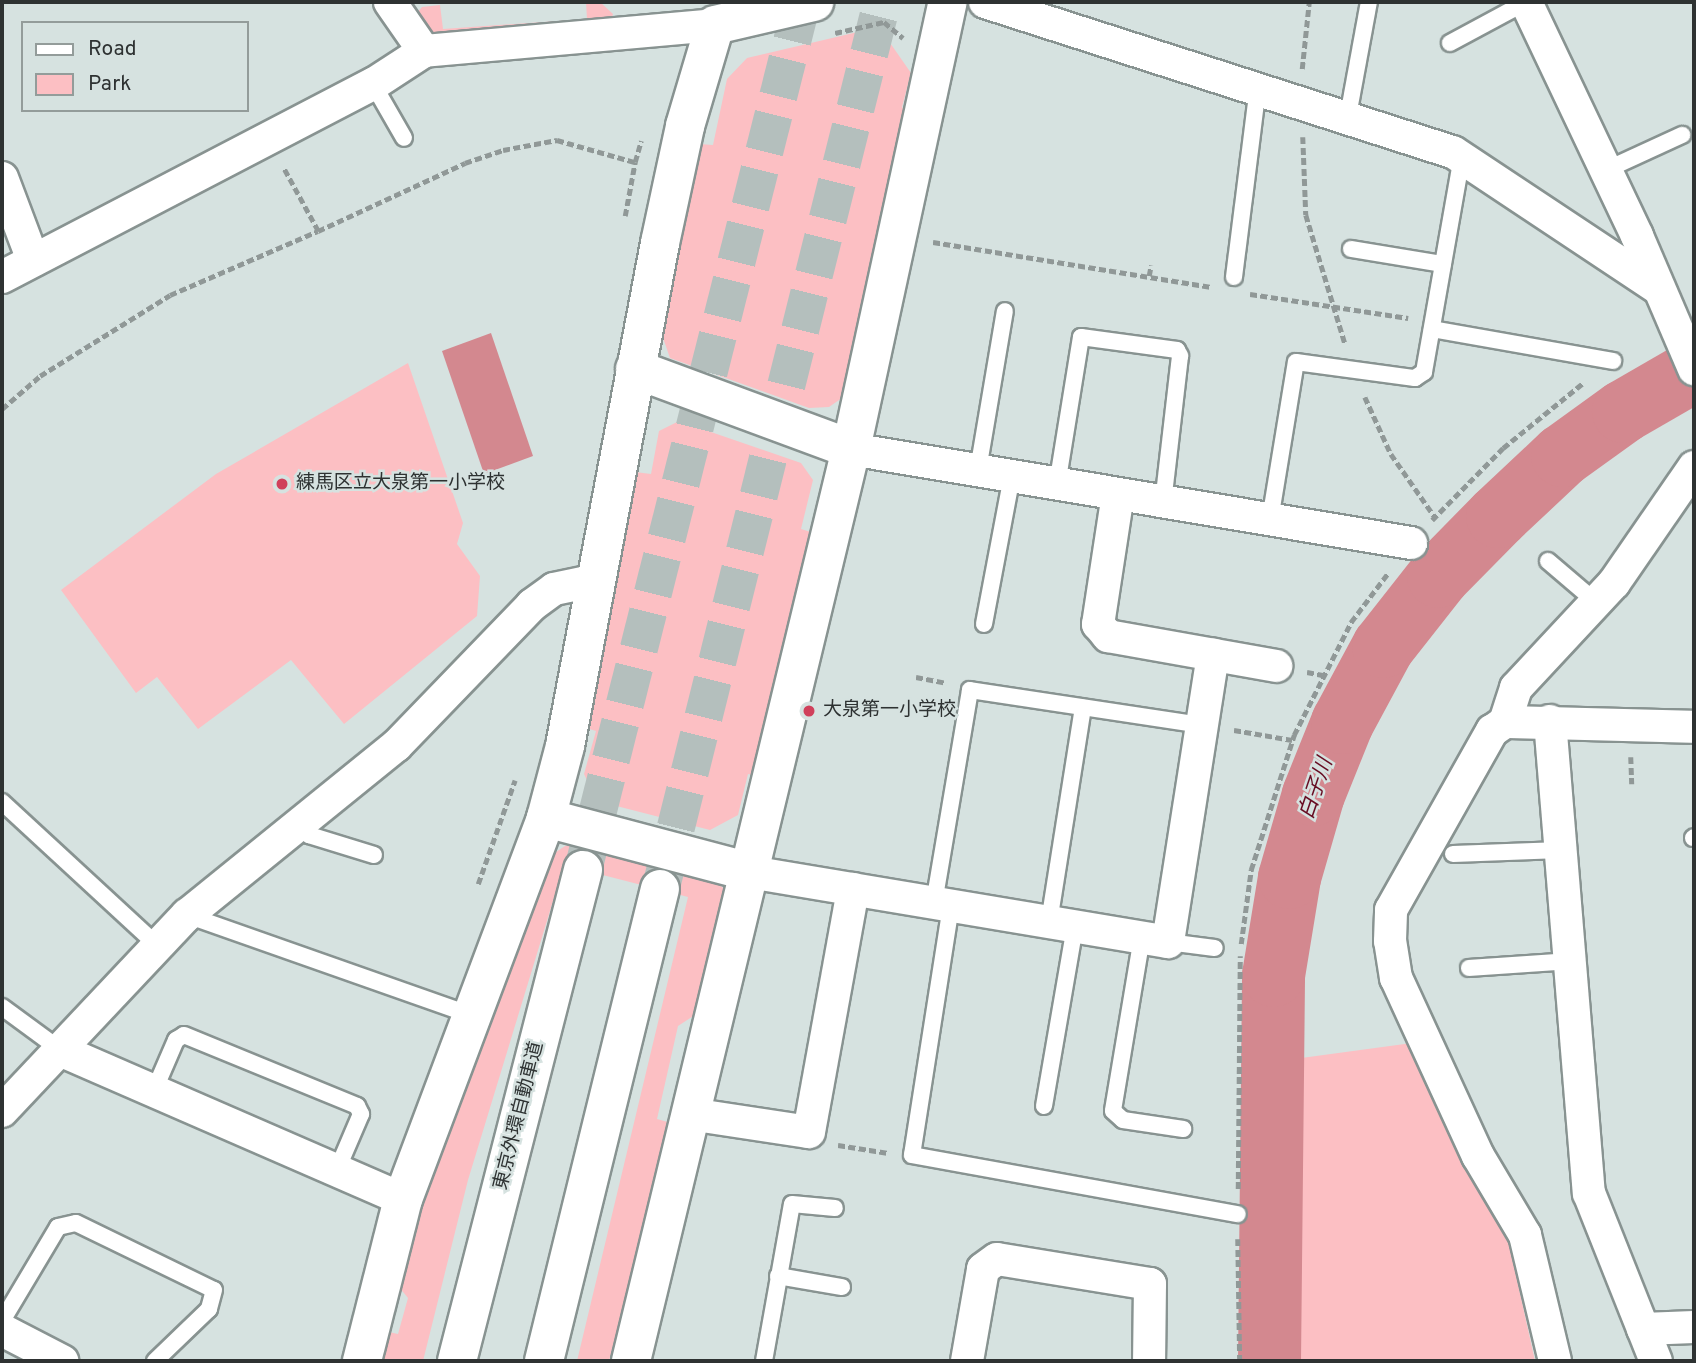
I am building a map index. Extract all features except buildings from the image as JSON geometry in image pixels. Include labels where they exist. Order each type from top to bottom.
[{"type":"main road","points":[[631,1361],[851,449],[948,2]]},
{"type":"main road","points":[[362,1361],[403,1199],[546,818],[597,580],[635,369],[685,126],[715,25],[817,19]]},
{"type":"main road","points":[[635,369],[851,449]]},
{"type":"main road","points":[[546,818],[750,872]]},
{"type":"main road","name":"東京外環自動車道","points":[[457,1361],[583,870]]},
{"type":"main road","points":[[544,1361],[660,889]]},
{"type":"street","points":[[390,2],[425,51]]},
{"type":"street","points":[[985,2],[1348,116],[1462,157],[1660,289]]},
{"type":"street","points":[[1526,2],[1660,289],[1686,325],[1694,369]]},
{"type":"street","points":[[2,277],[373,84],[425,51],[715,25]]},
{"type":"street","points":[[2,178],[33,260]]},
{"type":"street","points":[[851,449],[1411,543]]},
{"type":"street","points":[[1505,722],[1516,688],[1597,602],[1694,467]]},
{"type":"street","points":[[1118,494],[1098,624],[1108,636],[1276,666]]},
{"type":"street","points":[[2,1111],[62,1051],[187,915],[396,746],[532,604],[554,589],[597,580]]},
{"type":"street","points":[[750,872],[1155,940],[1202,725],[1213,654]]},
{"type":"street","points":[[1550,721],[1589,1193],[1656,1361]]},
{"type":"street","points":[[1555,1361],[1525,1235],[1478,1156],[1396,978],[1390,941],[1391,910],[1407,877],[1492,731],[1505,722],[1550,721],[1694,727]]},
{"type":"street","points":[[690,1114],[810,1132],[853,889]]},
{"type":"street","points":[[62,1051],[403,1199]]},
{"type":"street","points":[[967,1361],[983,1269],[997,1259],[1150,1284],[1149,1361]]},
{"type":"street","points":[[1643,1329],[1694,1327]]},
{"type":"street","points":[[2,1330],[62,1361]]},
{"type":"lane","points":[[1348,116],[1369,2]]},
{"type":"lane","points":[[1450,43],[1526,2]]},
{"type":"lane","points":[[373,84],[404,138]]},
{"type":"lane","points":[[1228,283],[1258,88]]},
{"type":"lane","points":[[1606,170],[1682,135]]},
{"type":"lane","points":[[1270,520],[1296,362],[1421,378],[1462,157]]},
{"type":"lane","points":[[1351,249],[1443,264]]},
{"type":"lane","points":[[978,470],[1005,312]]},
{"type":"lane","points":[[1432,326],[1613,361]]},
{"type":"lane","points":[[1057,485],[1081,337],[1177,350],[1180,356],[1163,502]]},
{"type":"lane","points":[[984,624],[1012,476]]},
{"type":"lane","points":[[1549,561],[1597,602]]},
{"type":"lane","points":[[1202,725],[970,690],[912,1155],[1238,1214]]},
{"type":"lane","points":[[1044,1106],[1083,708]]},
{"type":"lane","points":[[2,802],[159,947]]},
{"type":"lane","points":[[299,824],[309,835],[374,855]]},
{"type":"lane","points":[[1453,854],[1561,850]]},
{"type":"lane","points":[[187,915],[471,1015]]},
{"type":"lane","points":[[1183,1129],[1123,1120],[1113,1111],[1155,940],[1215,948]]},
{"type":"lane","points":[[1469,968],[1571,961]]},
{"type":"lane","points":[[2,1007],[62,1051]]},
{"type":"lane","points":[[154,1091],[176,1040],[184,1035],[357,1106],[361,1114],[337,1170]]},
{"type":"lane","points":[[764,1361],[792,1204],[835,1208]]},
{"type":"lane","points":[[2,1321],[58,1227],[76,1223],[214,1290],[209,1309],[155,1361]]},
{"type":"lane","points":[[778,1276],[842,1287]]},
{"type":"path","points":[[817,19],[884,22],[905,40]]},
{"type":"path","points":[[622,229],[643,135]]},
{"type":"path","points":[[267,139],[318,231]]},
{"type":"path","points":[[2,409],[40,376],[170,295],[465,163],[529,143],[556,140],[635,162]]},
{"type":"path","points":[[926,241],[1149,276],[1228,283]]},
{"type":"path","points":[[1149,276],[1151,265]]},
{"type":"path","points":[[1244,293],[1432,326]]},
{"type":"path","points":[[1240,1361],[1240,951],[1251,870],[1292,740],[1351,622],[1411,543],[1522,431],[1613,361]]},
{"type":"path","points":[[1202,725],[1292,740]]},
{"type":"path","points":[[477,888],[518,772]]},
{"type":"path","points":[[810,1132],[817,1140],[829,1143],[912,1155]]},
{"type":"green space","points":[[586,2],[600,2],[613,14],[611,21],[435,37],[415,15],[422,7],[440,5],[443,29],[587,19]]},
{"type":"green space","points":[[879,27],[911,73],[902,107],[908,117],[842,398],[829,407],[809,408],[670,358],[661,332],[699,144],[713,145],[727,79],[747,58]]},
{"type":"green space","points":[[408,363],[463,523],[457,544],[480,576],[477,616],[344,724],[291,660],[198,729],[157,677],[136,693],[61,590],[216,474]]},
{"type":"green space","points":[[679,421],[801,463],[813,480],[801,529],[817,534],[758,776],[748,774],[738,815],[710,830],[597,801],[584,774],[596,731],[586,728],[635,472],[651,474],[659,431]]},
{"type":"green space","points":[[577,845],[718,883],[726,891],[701,1011],[678,1026],[657,1119],[671,1123],[609,1361],[577,1361],[688,897],[564,865],[468,1180],[423,1361],[376,1361],[384,1331],[398,1334],[408,1298],[395,1282],[418,1202],[547,858],[565,846]]},
{"type":"green space","points":[[1412,1043],[1509,1244],[1535,1361],[1295,1361],[1294,1059]]},
{"type":"shaded area","points":[[491,333],[533,456],[484,474],[442,351]]},
{"type":"waterway","name":"白子川","points":[[1269,1361],[1273,975],[1289,877],[1313,794],[1342,722],[1383,646],[1438,576],[1497,516],[1562,455],[1623,411],[1694,370]]},
{"type":"tunnel","points":[[583,870],[802,2]]},
{"type":"tunnel","points":[[662,883],[882,2]]},
{"type":"place","name":"練馬区立大泉第一小学校","points":[[282,484]]},
{"type":"place","name":"大泉第一小学校","points":[[809,711]]}]
